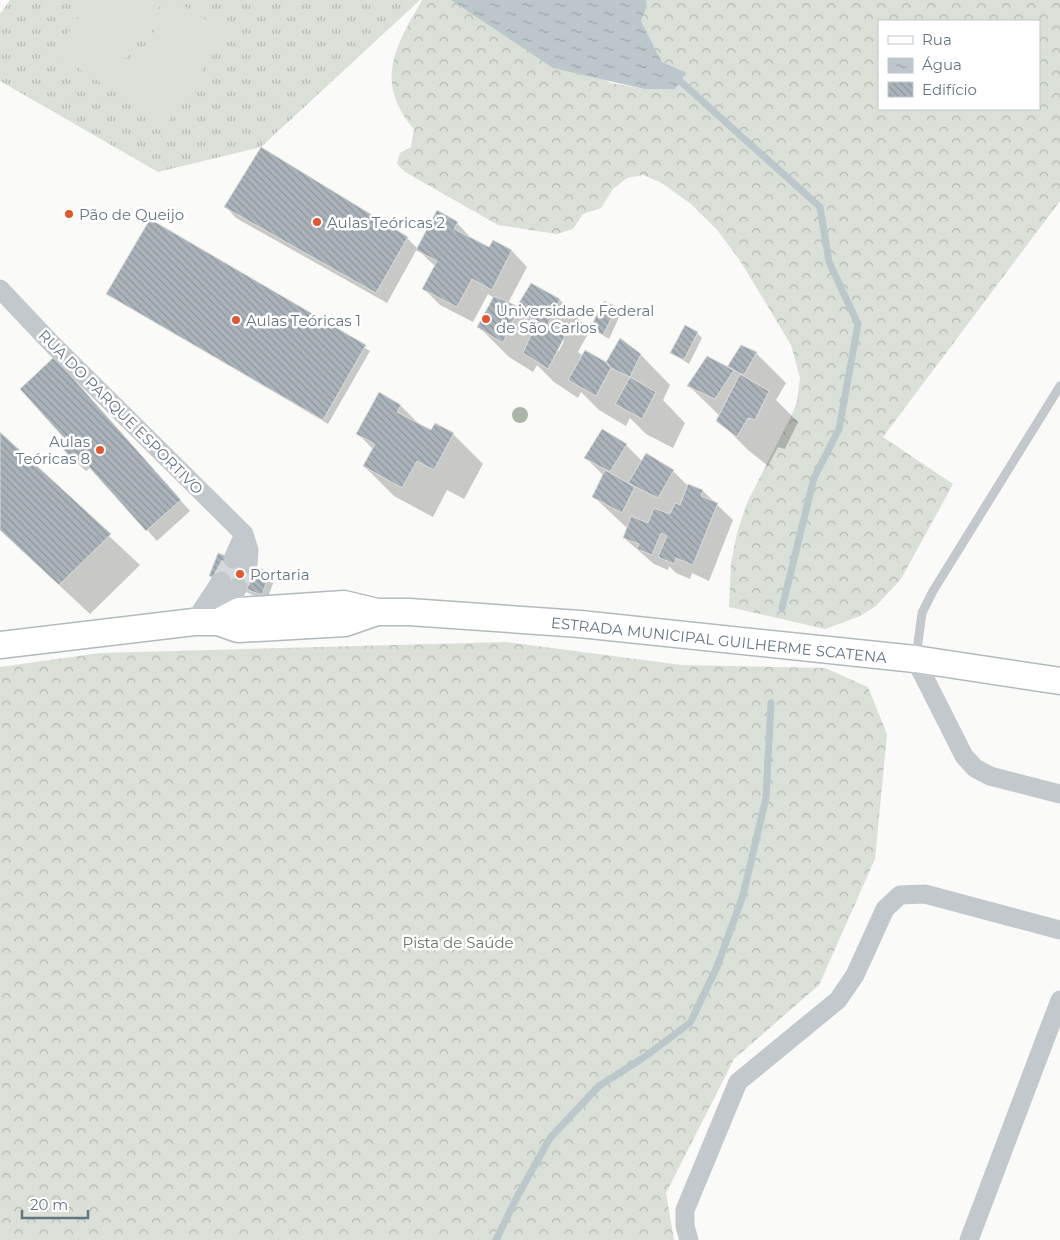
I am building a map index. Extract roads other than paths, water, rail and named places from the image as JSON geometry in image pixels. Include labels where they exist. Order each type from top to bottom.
[{"type":"main road","name":"ESTRADA MUNICIPAL GUILHERME SCATENA","points":[[0,645],[206,622],[238,629],[345,623],[378,612],[409,612],[580,624],[915,659],[1060,681]]},
{"type":"street","name":"RUA DO PARQUE ESPORTIVO","points":[[0,289],[52,344],[244,534],[241,561]]},
{"type":"street","points":[[206,622],[229,584]]},
{"type":"street","points":[[915,659],[964,756],[974,768],[990,776],[1060,794]]},
{"type":"street","points":[[689,1240],[685,1226],[685,1210],[738,1082],[838,1000],[855,975],[885,909],[900,895],[925,894],[1060,930]]},
{"type":"street","points":[[1060,934],[1060,940]]},
{"type":"street","points":[[969,1240],[1060,1000]]},
{"type":"lane","points":[[915,659],[922,613],[933,591],[1060,386]]},
{"type":"water","points":[[451,0],[646,0],[647,6],[641,21],[662,62],[686,73],[675,89],[644,89],[553,68]]},
{"type":"waterway","points":[[680,81],[820,207],[829,262],[858,324],[839,429],[814,478],[782,608]]},
{"type":"waterway","points":[[496,1240],[517,1197],[550,1138],[599,1086],[643,1058],[690,1023],[717,967],[743,895],[766,798],[771,703]]},
{"type":"tunnel","points":[[221,581],[233,559]]},
{"type":"tunnel","points":[[238,587],[248,564]]},
{"type":"place","name":"Pão de Queijo","points":[[69,214]]},
{"type":"place","name":"Aulas Teóricas 2","points":[[317,222]]},
{"type":"place","name":"Universidade Federal de São Carlos","points":[[486,319]]},
{"type":"place","name":"Aulas Teóricas 1","points":[[236,320]]},
{"type":"place","name":"Aulas Teóricas 8","points":[[100,450]]},
{"type":"place","name":"Portaria","points":[[240,574]]},
{"type":"park label","name":"Pista de Saúde","points":[[458,942]]}]
